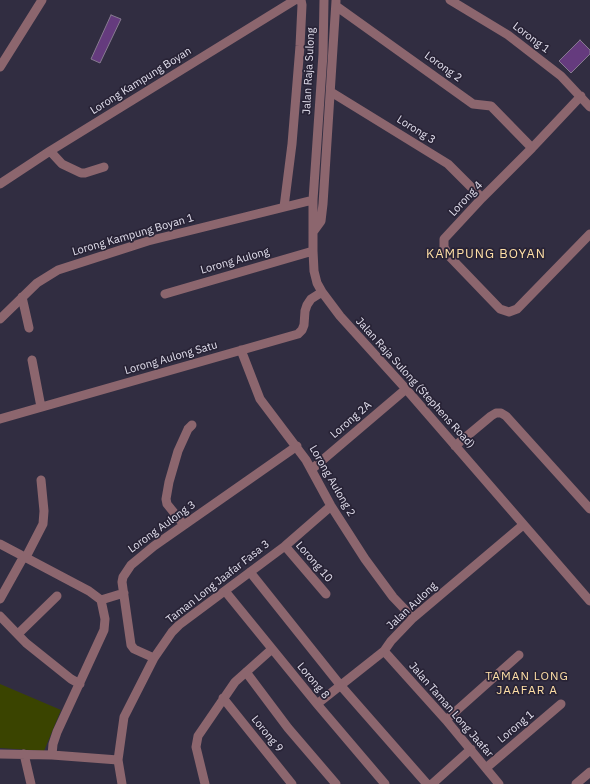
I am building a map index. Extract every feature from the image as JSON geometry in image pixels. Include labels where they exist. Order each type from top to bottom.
[{"type":"street","points":[[0,67],[42,0]]},
{"type":"street","name":"Lorong Kampung Boyan","points":[[0,184],[50,151],[295,0]]},
{"type":"street","points":[[284,206],[292,144],[299,61],[301,0]]},
{"type":"street","name":"Jalan Raja Sulong","points":[[318,143],[324,34],[324,0]]},
{"type":"street","name":"Lorong 1","points":[[450,0],[508,35],[561,76],[590,107]]},
{"type":"street","points":[[313,232],[321,221],[323,204],[336,3]]},
{"type":"street","name":"Lorong 2","points":[[336,3],[473,104],[491,106],[532,148]]},
{"type":"street","name":"Lorong 3","points":[[331,92],[448,164],[482,198]]},
{"type":"street","name":"Lorong 4","points":[[581,96],[444,239],[444,247],[448,256],[500,309],[509,312],[517,309],[590,234]]},
{"type":"street","name":"Jalan Raja Sulong (Stephens Road)","points":[[318,143],[313,200],[313,251],[314,271],[317,283],[322,292],[340,316],[406,389],[590,601]]},
{"type":"street","points":[[50,151],[62,164],[81,174],[104,167]]},
{"type":"street","name":"Lorong Kampung Boyan 1","points":[[0,319],[37,283],[58,270],[148,241],[313,200]]},
{"type":"street","name":"Lorong Aulong","points":[[165,294],[313,251]]},
{"type":"street","name":"Lorong Aulong Satu","points":[[0,419],[298,334],[304,325],[307,305],[311,299],[322,292]]},
{"type":"street","points":[[22,297],[29,328]]},
{"type":"street","name":"Lorong Aulong 2","points":[[241,350],[260,399],[297,446],[312,469],[331,506],[365,559],[393,597],[413,618]]},
{"type":"street","points":[[32,360],[41,407]]},
{"type":"street","name":"Lorong 2A","points":[[312,469],[406,389]]},
{"type":"street","points":[[455,446],[491,416],[496,413],[501,413],[506,416],[590,509]]},
{"type":"street","points":[[184,525],[167,504],[166,498],[178,451],[188,429],[192,425]]},
{"type":"street","name":"Lorong Aulong 3","points":[[154,658],[134,649],[131,644],[122,577],[131,565],[154,546],[297,446]]},
{"type":"street","points":[[0,600],[43,524],[44,511],[41,480]]},
{"type":"street","name":"Taman Long Jaafar Fasa 3","points":[[122,784],[118,760],[124,717],[154,658],[172,632],[179,625],[285,546],[331,506]]},
{"type":"street","name":"Jalan Aulong","points":[[317,704],[384,651],[391,641],[413,618],[523,525]]},
{"type":"street","points":[[0,544],[90,591],[100,600],[105,619],[104,630],[57,732],[53,744],[52,755]]},
{"type":"street","name":"Lorong 10","points":[[285,546],[326,594]]},
{"type":"street","points":[[250,572],[341,686],[427,784]]},
{"type":"street","name":"Lorong 8","points":[[225,591],[317,704],[385,784]]},
{"type":"street","points":[[100,600],[124,593]]},
{"type":"street","points":[[18,634],[57,596]]},
{"type":"street","points":[[0,616],[26,643],[70,679],[80,684]]},
{"type":"street","points":[[205,784],[196,747],[196,740],[235,682],[272,649]]},
{"type":"street","name":"Jalan Taman Long Jaafar","points":[[384,651],[446,720],[499,784]]},
{"type":"street","points":[[446,720],[519,655]]},
{"type":"street","points":[[246,672],[288,728],[336,784]]},
{"type":"street","name":"Lorong 9","points":[[223,698],[292,784]]},
{"type":"street","name":"Lorong 1","points":[[486,768],[561,704]]},
{"type":"street","points":[[432,784],[470,749]]},
{"type":"street","points":[[0,754],[52,755],[118,760]]},
{"type":"street","points":[[24,754],[31,784]]},
{"type":"street","points":[[576,784],[590,772]]},
{"type":"green space","points":[[0,684],[61,710],[44,751],[0,748]]},
{"type":"building","points":[[111,15],[121,19],[100,63],[91,59]]},
{"type":"building","points":[[580,40],[590,50],[590,54],[571,73],[559,61]]},
{"type":"district","name":"KAMPUNG BOYAN","points":[[486,254]]},
{"type":"district","name":"TAMAN LONG JAAFAR A","points":[[527,684]]}]
